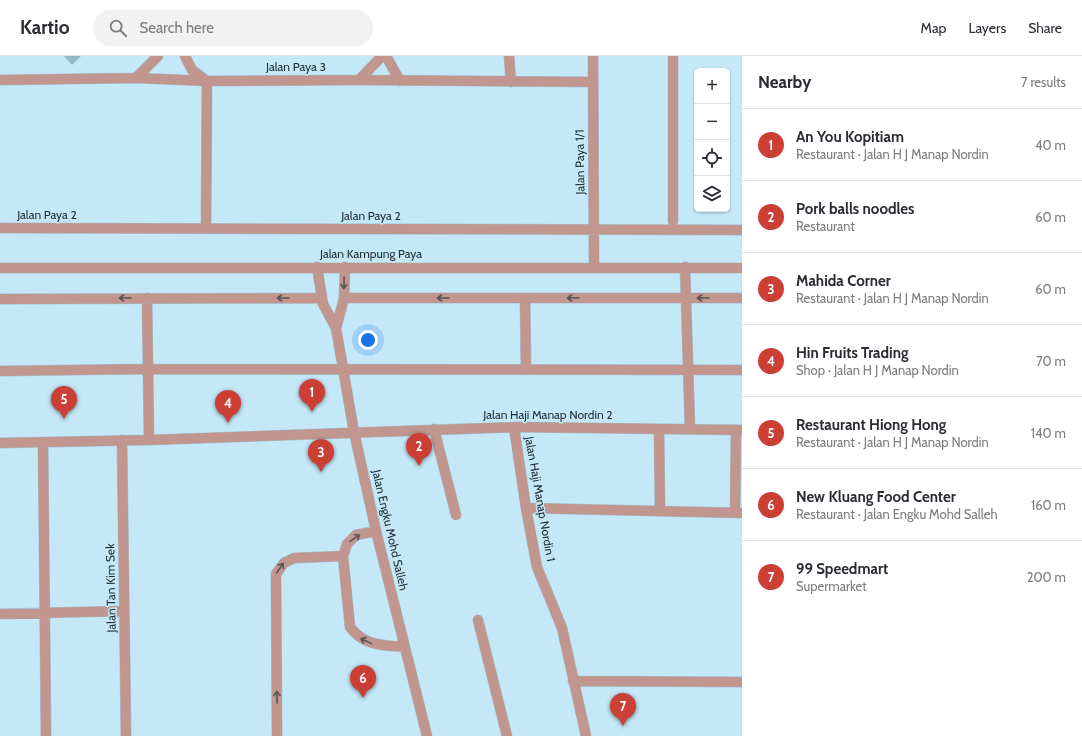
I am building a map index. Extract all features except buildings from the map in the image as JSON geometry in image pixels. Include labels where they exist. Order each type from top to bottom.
[{"type":"street","points":[[136,78],[158,56]]},
{"type":"street","points":[[185,56],[192,70],[207,81],[206,228]]},
{"type":"street","points":[[359,80],[382,56]]},
{"type":"street","points":[[386,56],[400,81]]},
{"type":"street","points":[[509,56],[511,82]]},
{"type":"street","name":"Jalan Paya 1/1","points":[[593,56],[594,268]]},
{"type":"street","points":[[673,56],[673,221]]},
{"type":"street","name":"Jalan Paya 3","points":[[0,80],[136,78],[207,81],[359,80],[593,82]]},
{"type":"street","name":"Jalan Paya 2","points":[[0,228],[742,230]]},
{"type":"street","name":"Jalan Engku Mohd Salleh","points":[[317,267],[323,304],[336,328],[354,432],[376,531],[427,736]]},
{"type":"street","name":"Jalan Engku Mohd Salleh","points":[[336,328],[344,298],[345,267]]},
{"type":"street","name":"Jalan Kampung Paya","points":[[0,268],[742,268]]},
{"type":"street","points":[[685,268],[690,429]]},
{"type":"street","points":[[147,298],[149,440]]},
{"type":"street","points":[[0,299],[322,298]]},
{"type":"street","points":[[344,298],[742,298]]},
{"type":"street","points":[[525,298],[526,370]]},
{"type":"street","points":[[0,371],[148,369],[742,370]]},
{"type":"street","name":"Jalan Haji Manap Nordin 2","points":[[0,443],[149,440],[514,427],[739,430]]},
{"type":"street","name":"Jalan Haji Manap Nordin 1","points":[[514,427],[526,508],[537,567],[562,628],[586,736]]},
{"type":"street","points":[[434,429],[456,515]]},
{"type":"street","points":[[659,429],[660,510]]},
{"type":"street","points":[[526,508],[738,513],[739,430]]},
{"type":"street","name":"Jalan Tan Kim Sek","points":[[122,440],[126,736]]},
{"type":"street","points":[[43,442],[46,736]]},
{"type":"street","points":[[376,531],[356,535],[347,544],[343,556],[350,627],[355,634],[365,642],[376,645],[404,647]]},
{"type":"street","points":[[277,736],[276,574],[284,563],[294,558],[343,556]]},
{"type":"street","points":[[0,614],[124,611]]},
{"type":"street","points":[[478,620],[507,736]]},
{"type":"street","points":[[573,681],[742,682]]},
{"type":"place","name":"An You Kopitiam","points":[[312,412]]},
{"type":"place","name":"Restaurant Hiong Hong","points":[[64,419]]},
{"type":"place","name":"Hin Fruits Trading","points":[[228,423]]},
{"type":"place","name":"Pork balls noodles","points":[[419,466]]},
{"type":"place","name":"Mahida Corner","points":[[321,472]]},
{"type":"place","name":"New Kluang Food Center","points":[[363,698]]},
{"type":"place","name":"99 Speedmart","points":[[623,726]]}]
